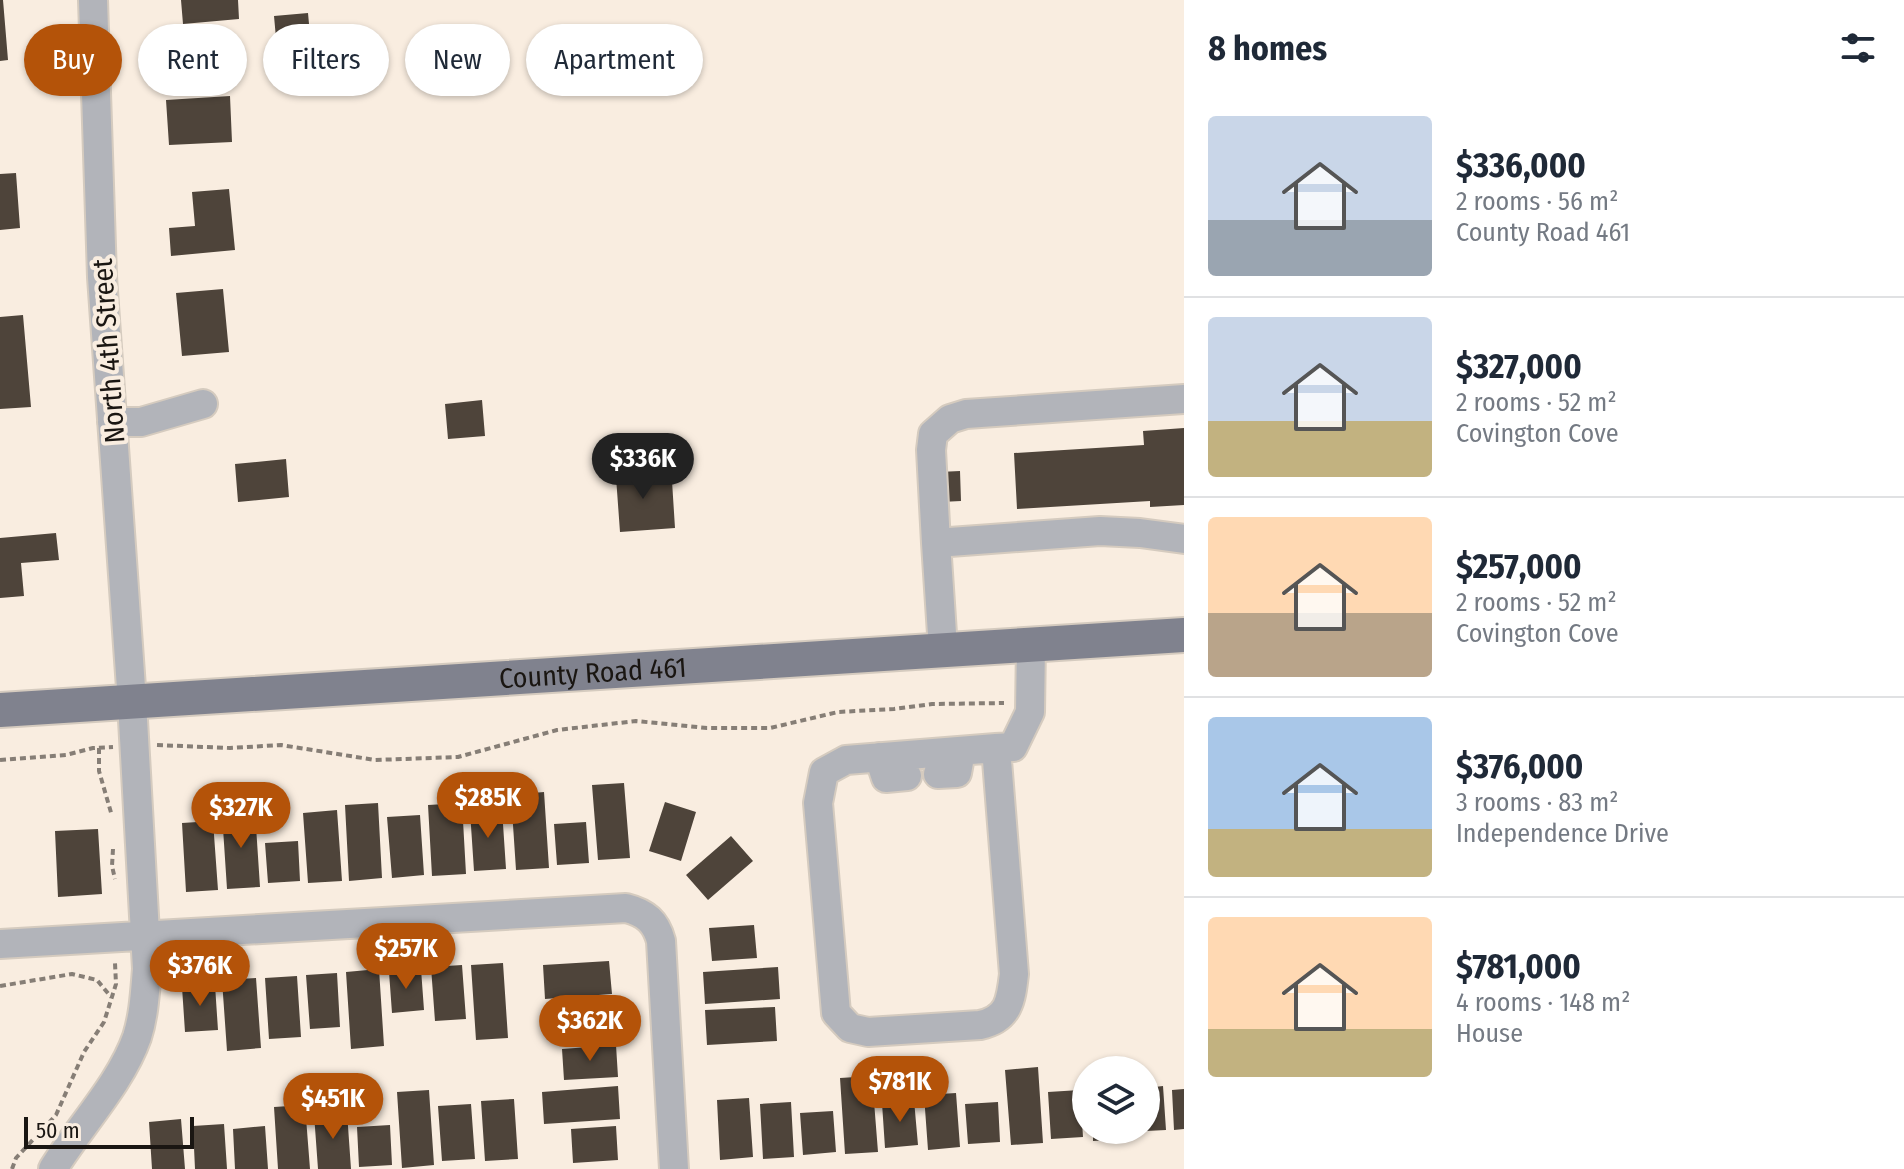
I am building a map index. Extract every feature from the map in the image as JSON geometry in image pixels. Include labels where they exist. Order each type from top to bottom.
[{"type":"main road","name":"County Road 461","points":[[0,710],[1184,635]]},
{"type":"street","name":"North 4th Street","points":[[53,1169],[118,1074],[136,1038],[147,969],[102,277],[93,0]]},
{"type":"street","points":[[943,649],[931,450],[933,434],[950,419],[966,414],[1184,399]]},
{"type":"street","points":[[112,422],[141,422],[203,404]]},
{"type":"street","points":[[936,543],[1100,531],[1184,539]]},
{"type":"street","points":[[996,748],[1014,974],[1012,993],[1005,1012],[993,1022],[980,1025],[868,1032],[850,1028],[836,1013],[818,803],[824,772],[846,760],[879,757],[996,748],[1013,747],[1030,712],[1031,644]]},
{"type":"street","points":[[938,774],[957,773],[961,751]]},
{"type":"street","points":[[879,757],[886,778],[907,776]]},
{"type":"street","points":[[0,944],[626,908],[639,911],[657,928],[661,941],[674,1169]]},
{"type":"path","points":[[0,760],[66,755],[99,748],[169,744],[230,748],[281,745],[375,760],[458,757],[557,730],[636,721],[707,728],[770,728],[838,712],[932,704],[1031,702]]},
{"type":"path","points":[[99,748],[99,771],[114,825]]},
{"type":"path","points":[[113,839],[112,866],[117,890]]},
{"type":"path","points":[[12,1169],[16,1158],[56,1115],[84,1052],[104,1022],[116,984],[115,937]]},
{"type":"path","points":[[0,986],[72,974],[97,980],[111,997]]},
{"type":"building","points":[[0,0],[3,0],[8,60],[0,61]]},
{"type":"building","points":[[181,0],[238,0],[239,19],[183,24]]},
{"type":"building","points":[[308,13],[309,24],[275,24],[274,16]]},
{"type":"building","points":[[230,96],[232,142],[169,145],[166,100]]},
{"type":"building","points":[[16,173],[20,228],[0,230],[0,174]]},
{"type":"building","points":[[229,189],[235,250],[171,256],[169,228],[195,226],[192,192]]},
{"type":"building","points":[[223,289],[229,352],[182,356],[176,293]]},
{"type":"building","points":[[23,315],[31,407],[0,409],[0,317]]},
{"type":"building","points":[[482,400],[485,436],[448,439],[445,404]]},
{"type":"building","points":[[1184,428],[1184,505],[1150,507],[1150,501],[1017,509],[1014,453],[1144,445],[1143,431]]},
{"type":"building","points":[[286,459],[289,497],[238,502],[235,464]]},
{"type":"building","points":[[640,461],[641,483],[672,481],[675,528],[620,532],[615,463]]},
{"type":"building","points":[[960,471],[961,501],[941,502],[939,472]]},
{"type":"building","points":[[56,533],[59,560],[21,563],[24,596],[0,598],[0,538]]},
{"type":"building","points":[[624,783],[630,858],[598,860],[592,785]]},
{"type":"building","points":[[544,792],[549,868],[516,870],[511,795]]},
{"type":"building","points":[[665,802],[696,812],[681,861],[649,851]]},
{"type":"building","points":[[378,803],[382,878],[349,881],[345,805]]},
{"type":"building","points":[[462,803],[466,874],[432,876],[428,805]]},
{"type":"building","points":[[502,809],[506,869],[474,871],[470,811]]},
{"type":"building","points":[[337,810],[342,881],[308,883],[303,813]]},
{"type":"building","points":[[255,811],[260,887],[227,889],[222,813]]},
{"type":"building","points":[[420,815],[424,875],[392,878],[387,817]]},
{"type":"building","points":[[213,821],[218,890],[186,892],[182,823]]},
{"type":"building","points":[[586,822],[589,863],[557,865],[554,824]]},
{"type":"building","points":[[98,829],[102,894],[58,897],[55,831]]},
{"type":"building","points":[[731,836],[753,861],[708,900],[686,875]]},
{"type":"building","points":[[298,841],[300,881],[268,883],[265,843]]},
{"type":"building","points":[[754,925],[757,958],[712,961],[709,928]]},
{"type":"building","points":[[609,961],[612,994],[545,999],[543,965]]},
{"type":"building","points":[[503,963],[508,1038],[476,1040],[471,965]]},
{"type":"building","points":[[462,965],[466,1019],[435,1021],[431,967]]},
{"type":"building","points":[[778,967],[780,999],[705,1004],[703,972]]},
{"type":"building","points":[[379,969],[384,1046],[351,1049],[346,972]]},
{"type":"building","points":[[421,969],[424,1010],[392,1013],[389,972]]},
{"type":"building","points":[[337,973],[340,1027],[310,1029],[306,975]]},
{"type":"building","points":[[297,976],[301,1037],[269,1039],[265,978]]},
{"type":"building","points":[[256,978],[261,1048],[227,1051],[222,980]]},
{"type":"building","points":[[215,985],[218,1030],[185,1032],[182,987]]},
{"type":"building","points":[[613,1003],[615,1035],[572,1038],[570,1006]]},
{"type":"building","points":[[775,1007],[777,1041],[707,1045],[705,1010]]},
{"type":"building","points":[[616,1045],[618,1077],[564,1080],[562,1049]]},
{"type":"building","points":[[1038,1067],[1043,1143],[1011,1145],[1005,1070]]},
{"type":"building","points":[[872,1076],[878,1152],[845,1154],[840,1078]]},
{"type":"building","points":[[618,1086],[620,1119],[544,1124],[542,1092]]},
{"type":"building","points":[[1160,1086],[1163,1086],[1166,1130],[1160,1130]]},
{"type":"building","points":[[1184,1089],[1184,1129],[1174,1130],[1172,1090]]},
{"type":"building","points":[[429,1090],[434,1165],[402,1168],[397,1092]]},
{"type":"building","points":[[1072,1090],[1072,1138],[1051,1139],[1048,1092]]},
{"type":"building","points":[[956,1093],[960,1147],[928,1150],[924,1095]]},
{"type":"building","points":[[749,1098],[753,1157],[720,1160],[717,1100]]},
{"type":"building","points":[[514,1099],[518,1159],[485,1161],[481,1101]]},
{"type":"building","points":[[914,1100],[918,1145],[885,1148],[882,1103]]},
{"type":"building","points":[[791,1102],[794,1157],[763,1159],[760,1104]]},
{"type":"building","points":[[998,1102],[1000,1142],[968,1144],[965,1104]]},
{"type":"building","points":[[471,1104],[475,1159],[442,1161],[438,1106]]},
{"type":"building","points":[[305,1105],[310,1169],[278,1169],[274,1107]]},
{"type":"building","points":[[833,1111],[836,1152],[803,1155],[800,1113]]},
{"type":"building","points":[[347,1112],[351,1169],[318,1169],[314,1114]]},
{"type":"building","points":[[181,1119],[185,1169],[152,1169],[149,1122]]},
{"type":"building","points":[[224,1124],[227,1169],[195,1169],[193,1126]]},
{"type":"building","points":[[390,1125],[392,1165],[359,1167],[357,1127]]},
{"type":"building","points":[[265,1126],[268,1169],[235,1169],[233,1129]]},
{"type":"building","points":[[616,1126],[618,1160],[573,1163],[571,1129]]}]
